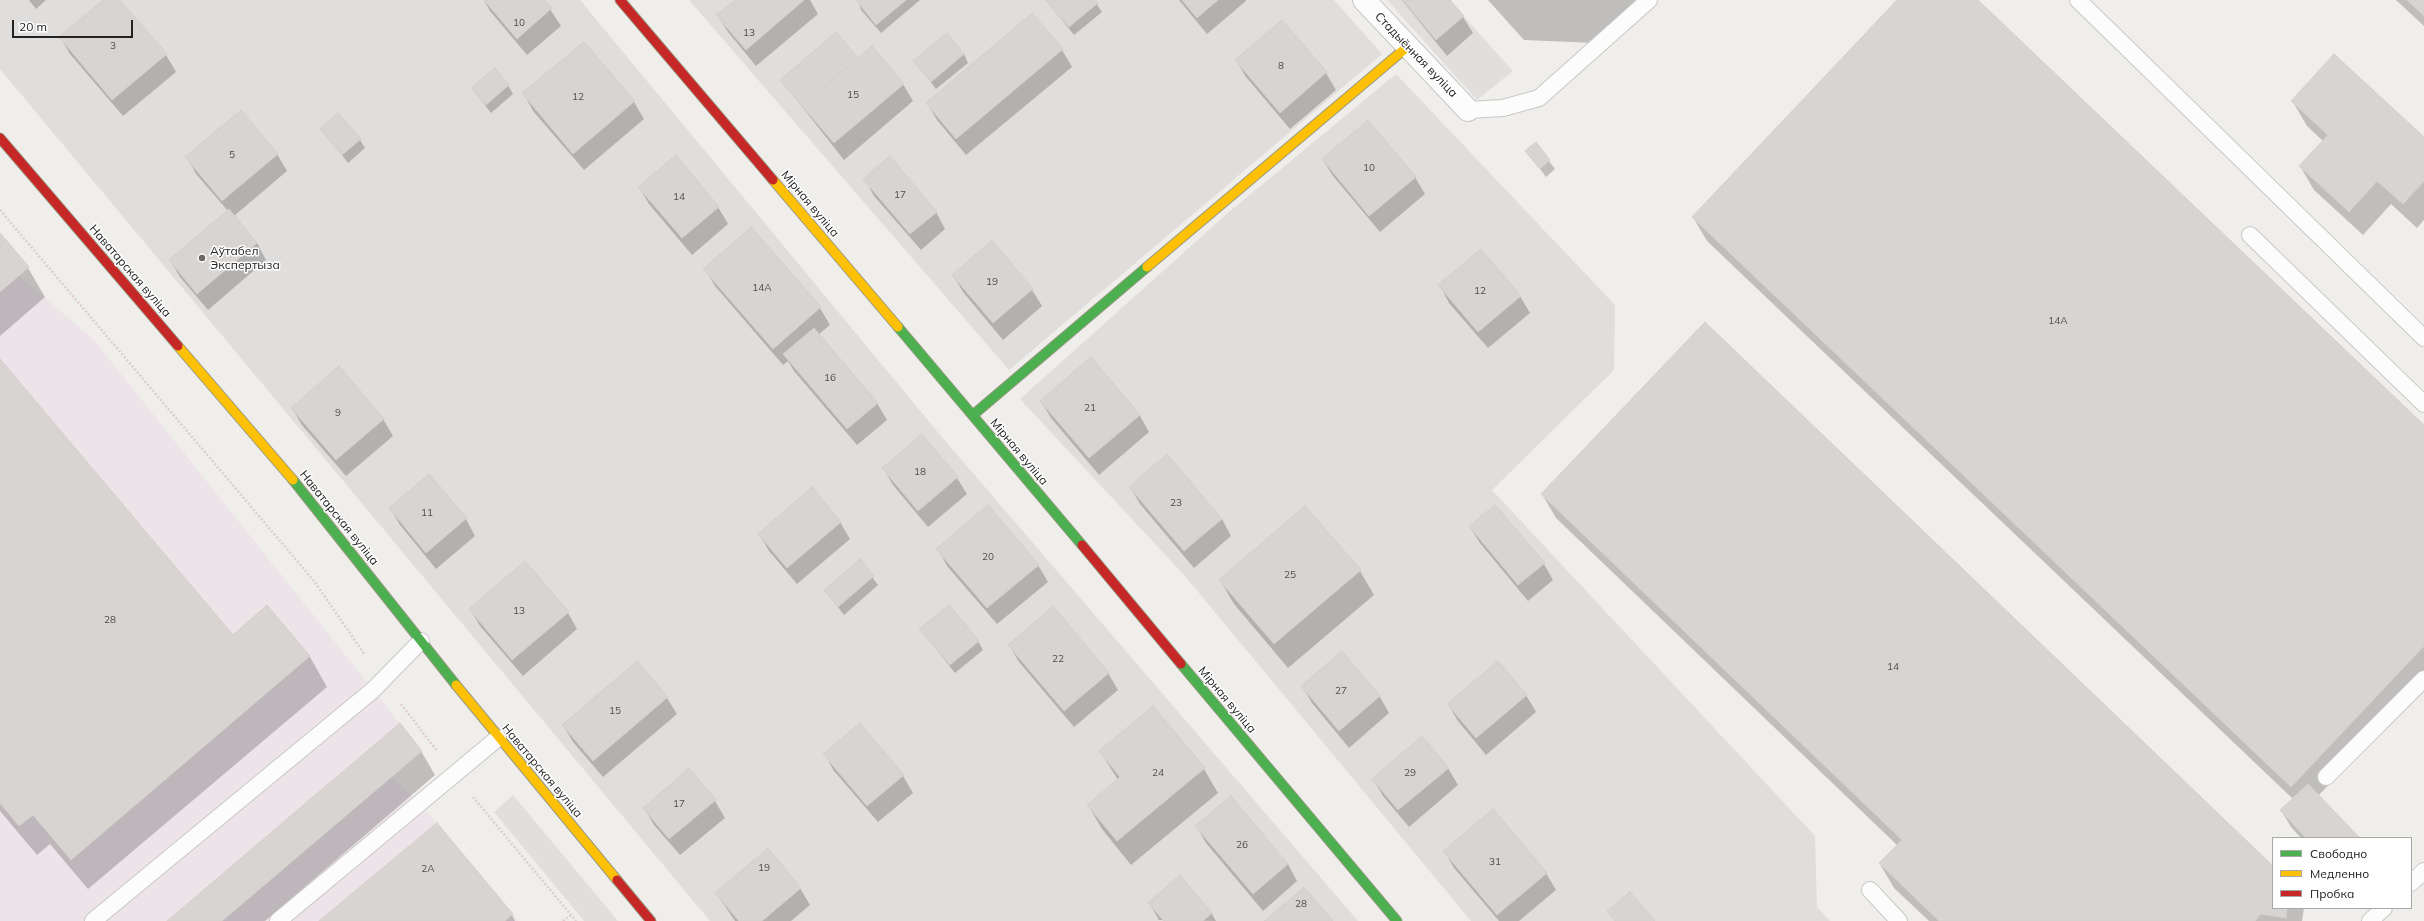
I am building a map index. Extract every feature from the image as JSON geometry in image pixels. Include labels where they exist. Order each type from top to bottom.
[{"type":"street","name":"Мірная вуліца","points":[[620,0],[973,415],[1397,921]]},
{"type":"street","name":"Стадыённая вуліца","points":[[1364,0],[1468,110]]},
{"type":"street","points":[[973,415],[1407,47]]},
{"type":"street","name":"Наватарская вуліца","points":[[0,138],[323,515],[498,738],[651,921]]},
{"type":"lane","points":[[1468,110],[1503,108],[1539,98],[1649,0]]},
{"type":"lane","points":[[2078,0],[2424,338]]},
{"type":"lane","points":[[2250,235],[2424,404]]},
{"type":"lane","points":[[93,921],[373,690],[421,641]]},
{"type":"lane","points":[[2326,778],[2424,679]]},
{"type":"lane","points":[[278,921],[498,738]]},
{"type":"lane","points":[[2412,882],[2424,871]]},
{"type":"lane","points":[[1870,890],[1899,921]]},
{"type":"lane","points":[[2370,921],[2383,909]]},
{"type":"path","points":[[0,210],[314,581],[382,680],[455,775],[576,921]]},
{"type":"path","points":[[563,921],[571,915]]},
{"type":"shaded area","points":[[0,0],[580,0],[941,436],[1358,921],[710,921],[0,69]]},
{"type":"shaded area","points":[[689,0],[1334,0],[1382,54],[1009,370]]},
{"type":"shaded area","points":[[1387,0],[1449,0],[1513,71],[1477,100]]},
{"type":"shaded area","points":[[1396,74],[1615,305],[1614,370],[1492,490],[1815,836],[1817,907],[1830,921],[1471,921],[1185,576],[1020,399],[1229,212]]},
{"type":"shaded area","points":[[0,233],[29,267],[19,276],[94,340],[422,751],[392,776],[437,823],[518,921],[0,921]]},
{"type":"shaded area","points":[[513,795],[618,921],[584,921],[494,812]]},
{"type":"building","points":[[103,0],[120,0],[167,54],[112,100],[59,37]]},
{"type":"building","points":[[484,0],[545,0],[552,8],[517,39]]},
{"type":"building","points":[[735,0],[804,0],[746,50],[716,15]]},
{"type":"building","points":[[856,0],[906,0],[876,25]]},
{"type":"building","points":[[1045,0],[1095,0],[1098,3],[1069,27]]},
{"type":"building","points":[[1182,0],[1218,0],[1197,18]]},
{"type":"building","points":[[1403,0],[1450,0],[1464,16],[1436,40]]},
{"type":"building","points":[[1897,0],[1978,0],[2424,425],[2424,646],[2291,787],[1692,217]]},
{"type":"building","points":[[2407,0],[2424,0],[2424,16]]},
{"type":"building","points":[[1032,13],[1063,49],[956,139],[926,103]]},
{"type":"building","points":[[1282,20],[1327,72],[1280,113],[1235,60]]},
{"type":"building","points":[[836,32],[858,58],[802,106],[780,80]]},
{"type":"building","points":[[947,33],[964,54],[931,82],[913,61]]},
{"type":"building","points":[[584,42],[635,101],[573,154],[522,93]]},
{"type":"building","points":[[872,46],[904,84],[834,143],[802,106]]},
{"type":"building","points":[[2334,54],[2424,137],[2424,181],[2403,204],[2377,181],[2349,212],[2299,166],[2328,135],[2291,101]]},
{"type":"building","points":[[495,68],[509,85],[486,105],[471,88]]},
{"type":"building","points":[[241,110],[278,154],[222,201],[185,157]]},
{"type":"building","points":[[338,113],[361,139],[342,155],[320,129]]},
{"type":"building","points":[[1368,120],[1416,177],[1369,216],[1322,159]]},
{"type":"building","points":[[1536,142],[1550,160],[1540,169],[1525,151]]},
{"type":"building","points":[[676,155],[719,207],[682,238],[638,187]]},
{"type":"building","points":[[890,156],[937,212],[910,234],[863,179]]},
{"type":"building","points":[[229,209],[257,243],[197,294],[169,260]]},
{"type":"building","points":[[751,227],[821,307],[773,349],[703,269]]},
{"type":"building","points":[[0,233],[29,267],[0,292]]},
{"type":"building","points":[[992,240],[1033,289],[993,323],[952,275]]},
{"type":"building","points":[[1481,249],[1521,296],[1478,332],[1438,285]]},
{"type":"building","points":[[1705,322],[2272,865],[2272,909],[2287,909],[2286,918],[2261,914],[2255,921],[1939,921],[1879,863],[1902,840],[1541,494]]},
{"type":"building","points":[[814,328],[878,403],[847,429],[783,354]]},
{"type":"building","points":[[1091,357],[1140,415],[1089,458],[1040,401]]},
{"type":"building","points":[[0,359],[233,635],[267,605],[310,656],[71,860],[33,815],[19,826],[0,803]]},
{"type":"building","points":[[339,366],[384,419],[336,460],[291,408]]},
{"type":"building","points":[[922,434],[958,477],[918,511],[882,468]]},
{"type":"building","points":[[1167,454],[1222,519],[1184,551],[1129,487]]},
{"type":"building","points":[[429,474],[467,518],[426,553],[389,508]]},
{"type":"building","points":[[812,487],[841,522],[787,568],[758,534]]},
{"type":"building","points":[[988,505],[1039,565],[987,608],[936,549]]},
{"type":"building","points":[[1495,505],[1545,563],[1518,585],[1469,526]]},
{"type":"building","points":[[1305,506],[1361,570],[1274,644],[1219,580]]},
{"type":"building","points":[[860,559],[874,576],[838,607],[824,590]]},
{"type":"building","points":[[525,561],[569,612],[512,660],[469,609]]},
{"type":"building","points":[[949,605],[979,641],[950,665],[919,629]]},
{"type":"building","points":[[1053,606],[1109,673],[1064,711],[1008,645]]},
{"type":"building","points":[[1342,651],[1380,696],[1339,731],[1301,686]]},
{"type":"building","points":[[637,661],[668,697],[593,761],[562,725]]},
{"type":"building","points":[[1498,661],[1527,695],[1476,738],[1447,704]]},
{"type":"building","points":[[1153,706],[1205,768],[1117,841],[1087,805],[1120,777],[1099,751]]},
{"type":"building","points":[[400,723],[422,751],[222,921],[167,921]]},
{"type":"building","points":[[860,723],[904,775],[867,806],[823,754]]},
{"type":"building","points":[[1422,736],[1449,768],[1398,810],[1372,779]]},
{"type":"building","points":[[689,768],[716,800],[669,839],[643,808]]},
{"type":"building","points":[[2308,784],[2359,837],[2305,837],[2280,810]]},
{"type":"building","points":[[1231,796],[1288,864],[1253,894],[1195,826]]},
{"type":"building","points":[[1493,809],[1547,873],[1497,915],[1443,851]]},
{"type":"building","points":[[437,823],[513,914],[505,921],[319,921]]},
{"type":"building","points":[[768,848],[801,888],[762,921],[739,921],[715,893]]},
{"type":"building","points":[[1180,875],[1212,913],[1203,921],[1164,921],[1148,903]]},
{"type":"building","points":[[1304,887],[1333,921],[1264,921]]},
{"type":"building","points":[[1630,892],[1655,921],[1615,921],[1607,911]]},
{"type":"traffic: fast","points":[[973,415],[1147,267]]},
{"type":"traffic: fast","points":[[898,327],[1082,545]]},
{"type":"traffic: fast","points":[[293,480],[456,685]]},
{"type":"traffic: fast","points":[[1181,664],[1397,921]]},
{"type":"traffic: slow","points":[[1147,267],[1407,47]]},
{"type":"traffic: slow","points":[[773,180],[898,327]]},
{"type":"traffic: slow","points":[[178,346],[293,480]]},
{"type":"traffic: slow","points":[[456,685],[617,880]]},
{"type":"traffic: jam","points":[[620,0],[773,180]]},
{"type":"traffic: jam","points":[[0,138],[178,346]]},
{"type":"traffic: jam","points":[[1082,545],[1181,664]]},
{"type":"traffic: jam","points":[[617,880],[651,921]]},
{"type":"place","name":"Аўтабел Экспертыза","points":[[202,258]]}]
